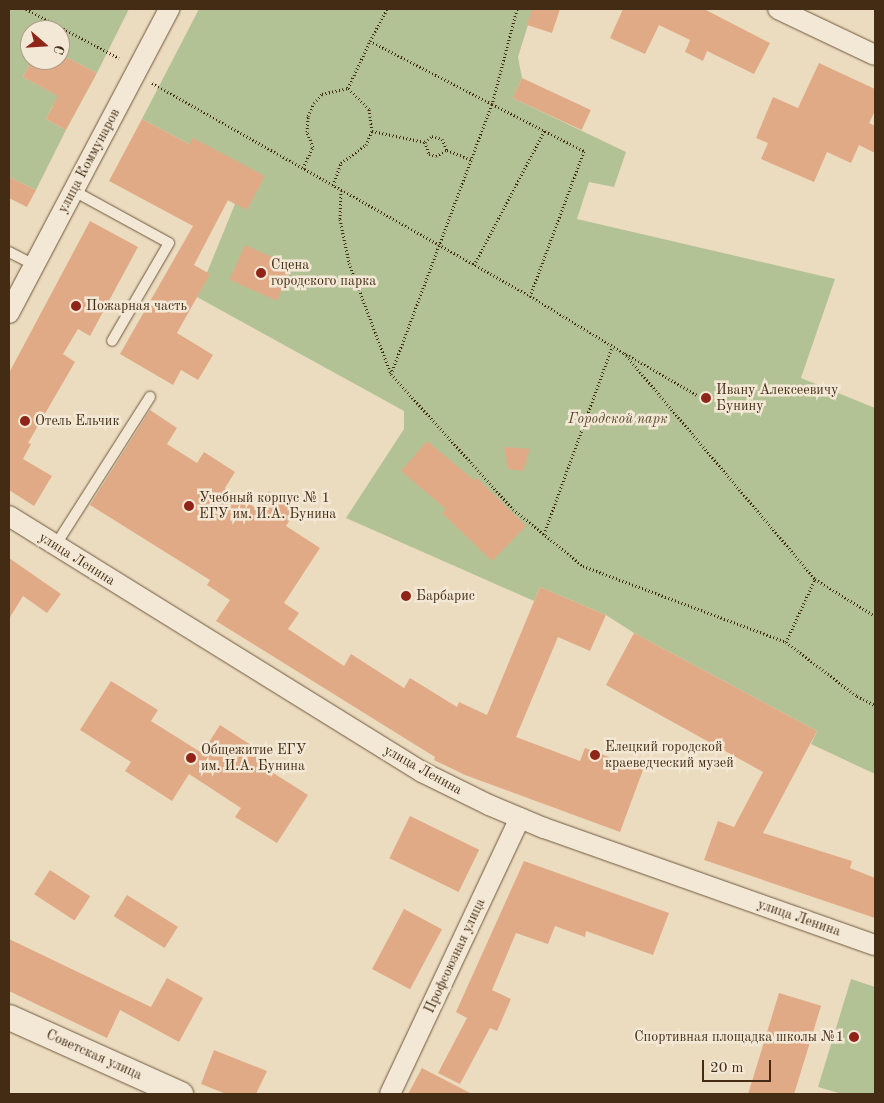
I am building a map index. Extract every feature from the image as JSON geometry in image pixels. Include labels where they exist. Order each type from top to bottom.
[{"type":"street","name":"улица Коммунаров","points":[[9,313],[168,9]]},
{"type":"street","points":[[778,9],[875,54]]},
{"type":"street","name":"улица Ленина","points":[[9,516],[422,772],[520,818],[875,945]]},
{"type":"street","name":"Профсоюзная улица","points":[[390,1094],[520,818]]},
{"type":"street","name":"Советская улица","points":[[9,1016],[180,1094]]},
{"type":"lane","points":[[74,191],[169,243],[112,341]]},
{"type":"lane","points":[[9,252],[35,265]]},
{"type":"lane","points":[[55,546],[150,397]]},
{"type":"path","points":[[26,9],[124,61]]},
{"type":"path","points":[[348,88],[387,9]]},
{"type":"path","points":[[391,374],[442,246],[492,104],[517,9]]},
{"type":"path","points":[[370,41],[584,151],[530,296]]},
{"type":"path","points":[[150,82],[530,296],[697,396]]},
{"type":"path","points":[[333,185],[341,163],[366,145],[372,131],[369,109],[348,88]]},
{"type":"path","points":[[302,168],[313,148],[308,132],[308,116],[314,103],[322,94],[348,88]]},
{"type":"path","points":[[474,265],[545,130]]},
{"type":"path","points":[[372,131],[425,142]]},
{"type":"path","points":[[425,142],[432,136],[442,139],[447,150],[472,160]]},
{"type":"path","points":[[425,142],[429,154],[436,156],[447,150]]},
{"type":"path","points":[[340,190],[340,219],[349,263],[391,374],[514,509],[583,566],[786,642],[857,696],[875,705]]},
{"type":"path","points":[[544,534],[613,346]]},
{"type":"path","points":[[613,346],[624,353],[815,579],[875,616]]},
{"type":"path","points":[[786,642],[815,579]]},
{"type":"green space","points":[[9,9],[129,9],[97,73],[70,59],[70,20],[20,20],[20,70],[27,70],[23,77],[67,100],[62,109],[53,105],[46,119],[66,130],[36,190],[9,177]]},
{"type":"green space","name":"Городской парк","points":[[199,9],[533,9],[518,57],[522,78],[513,98],[626,152],[614,187],[589,182],[577,219],[835,279],[801,378],[875,408],[875,774],[811,744],[817,731],[634,633],[606,615],[540,587],[534,601],[346,518],[404,429],[404,411],[197,297],[235,204],[175,172],[189,144],[142,119]]},
{"type":"green space","name":"Спортивная площадка школы №1","points":[[851,979],[875,987],[875,1094],[842,1094],[818,1087]]},
{"type":"building","points":[[532,9],[560,9],[552,33],[527,25]]},
{"type":"building","points":[[623,9],[704,9],[770,43],[754,74],[707,51],[703,61],[685,52],[690,40],[659,25],[645,54],[610,38]]},
{"type":"building","points":[[70,59],[97,73],[66,130],[46,119],[58,96],[23,77],[27,70],[70,70]]},
{"type":"building","points":[[819,63],[875,89],[875,111],[869,123],[875,126],[875,153],[859,145],[851,163],[827,152],[814,182],[761,159],[768,143],[756,138],[773,97],[798,108]]},
{"type":"building","points":[[522,78],[591,110],[582,130],[513,98]]},
{"type":"building","points":[[142,119],[189,144],[193,138],[265,176],[247,210],[228,200],[194,265],[210,274],[177,333],[213,355],[198,380],[181,370],[173,385],[120,354],[193,226],[109,181]]},
{"type":"building","points":[[9,177],[36,190],[27,207],[9,198]]},
{"type":"building","points":[[90,221],[138,247],[90,336],[78,329],[63,354],[75,362],[28,443],[31,444],[23,459],[52,476],[34,506],[9,490],[9,373]]},
{"type":"building","name":"Сцена городского парка","points":[[245,245],[293,266],[277,301],[230,280]]},
{"type":"building","points":[[150,410],[177,428],[167,444],[197,463],[204,452],[235,472],[225,488],[257,509],[269,491],[297,509],[286,526],[320,548],[284,603],[299,613],[288,629],[344,666],[351,654],[404,688],[410,678],[457,707],[459,702],[487,715],[540,587],[606,615],[590,651],[558,637],[516,737],[580,761],[585,748],[643,770],[620,832],[465,775],[434,760],[435,757],[216,621],[230,600],[207,585],[210,580],[90,505]]},
{"type":"building","points":[[427,441],[474,480],[477,478],[526,526],[492,561],[442,513],[446,509],[401,471]]},
{"type":"building","points":[[504,447],[530,449],[523,471],[508,469]]},
{"type":"building","points":[[9,558],[61,594],[47,613],[23,596],[9,619]]},
{"type":"building","points":[[634,633],[817,731],[763,833],[852,861],[850,868],[875,878],[875,918],[704,860],[718,821],[734,827],[763,772],[606,685]]},
{"type":"building","name":"Общежитие ЕГУ им. И.А. Бунина","points":[[111,681],[158,710],[151,721],[202,753],[220,725],[262,752],[256,762],[308,795],[277,843],[235,817],[241,808],[189,774],[172,801],[125,771],[131,762],[80,730]]},
{"type":"building","points":[[410,816],[479,850],[459,892],[389,858]]},
{"type":"building","points":[[524,861],[669,913],[653,955],[586,931],[585,937],[555,926],[548,944],[516,933],[492,990],[511,999],[497,1031],[490,1028],[460,1084],[438,1073],[467,1018],[456,1012]]},
{"type":"building","points":[[50,870],[90,896],[74,920],[34,894]]},
{"type":"building","points":[[127,895],[178,927],[165,948],[114,916]]},
{"type":"building","points":[[404,909],[442,929],[410,989],[372,969]]},
{"type":"building","points":[[9,939],[151,1007],[167,978],[203,998],[179,1042],[120,1010],[107,1038],[9,991]]},
{"type":"building","points":[[779,993],[821,1006],[794,1094],[748,1094]]},
{"type":"building","points":[[214,1050],[267,1071],[256,1094],[226,1094],[201,1084]]},
{"type":"building","points":[[422,1068],[472,1094],[408,1094]]},
{"type":"place","name":"Сцена городского парка","points":[[261,273]]},
{"type":"place","name":"Пожарная часть","points":[[76,306]]},
{"type":"place","name":"Ивану Алексеевичу Бунину","points":[[706,398]]},
{"type":"place","name":"Отель Ельчик","points":[[25,421]]},
{"type":"place","name":"Учебный корпус № 1 ЕГУ им. И.А. Бунина","points":[[189,506]]},
{"type":"place","name":"Барбарис","points":[[406,596]]},
{"type":"place","name":"Елецкий городской краеведческий музей","points":[[595,755]]},
{"type":"place","name":"Общежитие ЕГУ им. И.А. Бунина","points":[[191,758]]},
{"type":"place","name":"Спортивная площадка школы №1","points":[[854,1037]]}]
